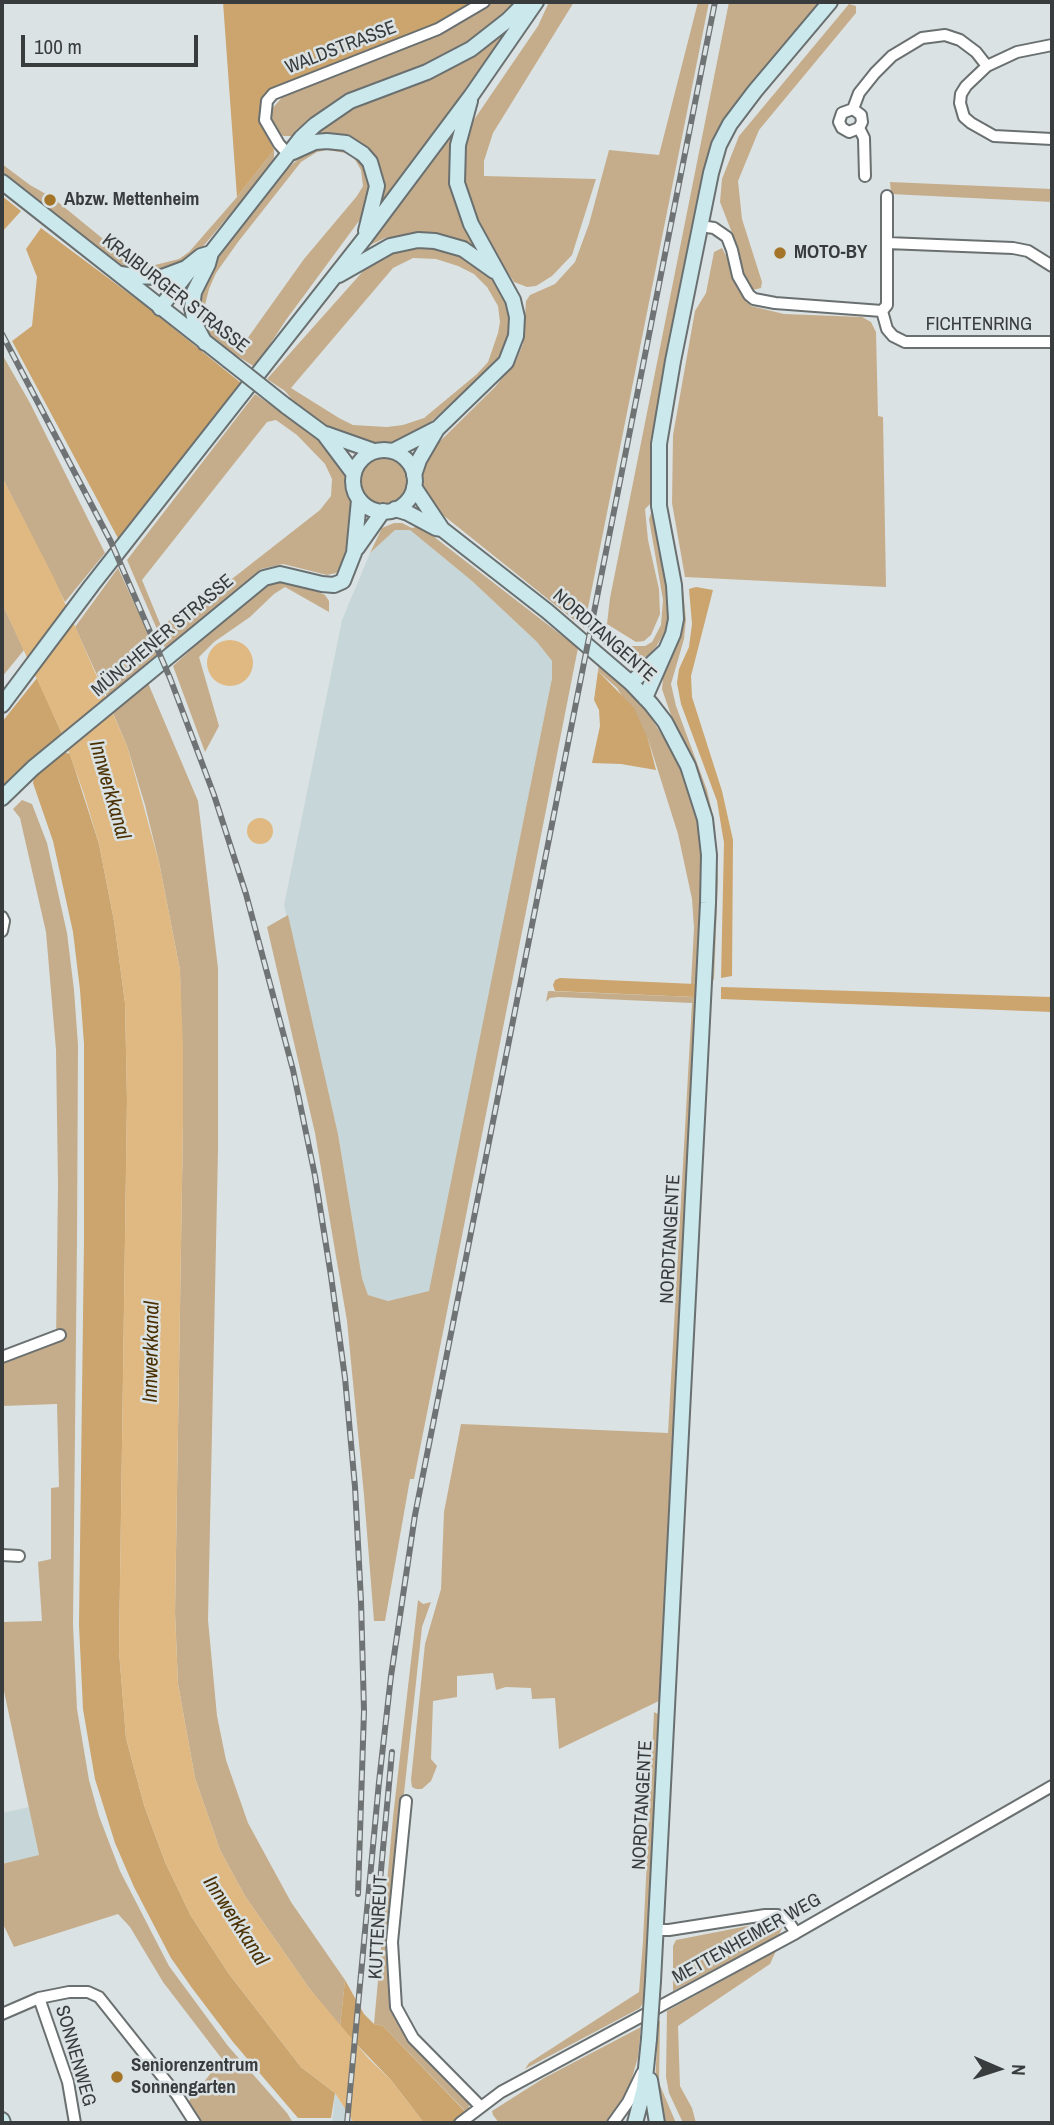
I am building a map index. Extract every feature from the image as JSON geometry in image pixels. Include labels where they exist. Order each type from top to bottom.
[{"type":"main road","points":[[165,312],[206,255],[315,125],[333,111],[370,92],[450,61],[489,36],[526,2]]},
{"type":"main road","points":[[5,701],[92,585],[364,239],[471,96],[536,2]]},
{"type":"main road","points":[[645,698],[673,634],[676,610],[659,506],[659,444],[668,384],[715,157],[730,124],[830,2]]},
{"type":"main road","points":[[437,429],[393,451],[374,451],[361,460],[354,474],[354,488],[359,500],[370,508],[389,510],[407,500],[419,460],[437,429],[494,375],[511,354],[516,336],[516,309],[503,279],[471,224],[457,183],[458,145],[471,96]]},
{"type":"main road","points":[[288,154],[315,142],[338,142],[356,148],[370,162],[377,186],[364,239]]},
{"type":"main road","name":"KRAIBURGER STRASSE","points":[[2,182],[324,435],[354,474]]},
{"type":"main road","points":[[334,278],[390,246],[418,240],[435,241],[463,250],[489,265],[503,279]]},
{"type":"main road","points":[[117,272],[133,276],[162,277],[186,268],[206,255]]},
{"type":"main road","points":[[205,343],[193,314],[194,292],[208,264],[206,255]]},
{"type":"main road","points":[[165,312],[194,292]]},
{"type":"main road","name":"KRAIBURGER STRASSE","points":[[324,435],[374,451]]},
{"type":"main road","points":[[393,451],[407,460],[414,481]]},
{"type":"main road","name":"NORDTANGENTE","points":[[414,481],[442,529],[547,611],[645,698],[671,734],[695,782],[705,820],[709,876],[656,1930],[648,2060],[640,2111],[635,2123]]},
{"type":"main road","name":"MÜNCHENER STRASSE","points":[[354,553],[359,500]]},
{"type":"main road","name":"NORDTANGENTE","points":[[389,510],[408,513],[442,529]]},
{"type":"main road","name":"MÜNCHENER STRASSE","points":[[2,798],[33,768],[264,578],[280,574],[334,585],[343,581],[363,537],[389,510]]},
{"type":"main road","points":[[631,683],[664,652]]},
{"type":"main road","name":"NORDTANGENTE","points":[[648,2060],[657,2123]]},
{"type":"street","name":"WALDSTRASSE","points":[[288,154],[265,120],[267,102],[273,94],[438,29],[484,2]]},
{"type":"street","points":[[853,109],[861,115],[862,122],[855,131],[845,131],[839,122],[842,113],[853,109],[859,93],[875,72],[891,57],[922,38],[944,35],[960,40],[987,65]]},
{"type":"street","points":[[1052,45],[1017,52],[987,65],[966,86],[960,103],[964,117],[994,136],[1052,139]]},
{"type":"street","points":[[859,128],[864,138],[865,176]]},
{"type":"street","points":[[700,226],[714,229],[727,237],[738,276],[754,299],[882,311],[887,305],[887,196]]},
{"type":"street","points":[[887,243],[1013,248],[1028,251],[1052,266]]},
{"type":"street","name":"FICHTENRING","points":[[882,311],[887,329],[893,336],[905,342],[1052,342]]},
{"type":"street","points":[[2,916],[2,930]]},
{"type":"street","points":[[2,1357],[60,1335]]},
{"type":"street","points":[[2,1555],[19,1556]]},
{"type":"street","name":"METTENHEIMER WEG","points":[[460,2123],[501,2092],[796,1933],[1052,1786]]},
{"type":"street","name":"KUTTENREUT","points":[[406,1801],[392,1942],[396,2007],[413,2038],[481,2107]]},
{"type":"street","points":[[656,1930],[777,1915],[786,1919],[796,1933]]},
{"type":"street","points":[[2,2014],[39,1998],[79,1991],[88,1992],[105,2001],[177,2095],[195,2123]]},
{"type":"street","name":"SONNENWEG","points":[[39,1998],[68,2082],[75,2123]]},
{"type":"street","points":[[613,2123],[628,2102],[648,2060]]},
{"type":"shaded area","points":[[223,2],[477,2],[447,20],[275,87],[267,93],[261,103],[259,118],[274,150],[237,197]]},
{"type":"shaded area","points":[[491,2],[525,2],[512,27],[477,78],[381,203],[381,175],[371,156],[296,136],[283,136],[272,126],[271,110],[285,94],[450,28]]},
{"type":"shaded area","points":[[549,2],[574,2],[493,133],[484,161],[484,176],[596,179],[572,255],[552,276],[536,286],[527,287],[514,282],[471,217],[459,166],[469,127],[538,26]]},
{"type":"shaded area","points":[[698,2],[709,2],[584,628],[438,511],[422,490],[421,470],[432,449],[495,387],[516,361],[523,344],[526,301],[530,295],[555,284],[575,262],[589,224],[609,150],[659,155]]},
{"type":"shaded area","points":[[729,2],[823,2],[720,130],[708,156],[655,418],[653,501],[645,509],[648,540],[659,589],[660,614],[651,635],[644,641],[636,642],[607,624],[610,598]]},
{"type":"shaded area","points":[[849,4],[856,6],[856,13],[759,130],[738,181],[742,219],[762,282],[761,288],[753,290],[741,268],[734,238],[720,202],[722,179],[739,136]]},
{"type":"shaded area","points":[[456,129],[450,176],[487,260],[446,235],[404,235],[385,238],[366,247]]},
{"type":"shaded area","points":[[337,146],[364,161],[372,178],[367,210],[255,367],[218,344],[207,333],[199,314],[198,298],[209,271],[219,257],[284,172],[309,149]],"holes":[[[327,150],[346,153],[354,158],[361,170],[363,186],[357,196],[304,259],[242,346],[237,347],[224,340],[208,318],[205,305],[216,273],[301,162],[317,152]]]},
{"type":"shaded area","points":[[274,150],[270,167],[200,250],[188,261],[163,273],[118,264],[2,172],[2,164],[53,198],[124,256],[140,264],[155,265],[179,259],[189,252]]},
{"type":"shaded area","points":[[890,182],[1052,189],[1052,202],[891,194]]},
{"type":"shaded area","points":[[2,196],[21,211],[2,232]]},
{"type":"shaded area","points":[[41,228],[147,307],[241,383],[119,540],[12,341],[32,326],[37,277],[26,249]]},
{"type":"shaded area","points":[[425,245],[461,254],[493,280],[505,301],[510,324],[507,342],[496,362],[422,430],[398,443],[372,444],[335,431],[300,409],[285,391],[267,379],[365,269],[397,250]],"holes":[[[413,258],[436,259],[474,274],[487,287],[498,306],[498,333],[488,362],[477,374],[424,418],[387,427],[353,425],[291,388],[393,268]]]},
{"type":"shaded area","points":[[722,248],[732,267],[739,291],[751,306],[784,314],[862,317],[871,322],[876,332],[878,416],[883,417],[886,587],[685,577],[672,503],[673,435],[695,311],[706,293],[714,252]]},
{"type":"shaded area","points":[[2,354],[30,403],[105,553],[65,602],[2,477]]},
{"type":"shaded area","points":[[255,394],[304,428],[345,467],[349,492],[355,501],[356,510],[343,566],[336,573],[327,575],[283,564],[261,569],[166,650],[127,560]],"holes":[[[276,420],[297,435],[325,464],[332,479],[331,496],[320,510],[228,582],[161,626],[142,580],[267,422]]]},
{"type":"shaded area","points":[[384,456],[401,463],[408,480],[401,497],[384,504],[367,497],[360,480],[367,463]]},
{"type":"shaded area","points":[[651,513],[670,611],[667,628],[656,647],[647,656],[629,658],[617,654],[602,643],[604,630],[627,646],[645,646],[652,642],[661,625],[663,600],[649,519]]},
{"type":"shaded area","points":[[402,523],[412,528],[420,526],[578,648],[414,1479],[410,1479],[385,1621],[374,1621],[347,1321],[315,1133],[267,927],[288,915],[338,1134],[362,1278],[368,1295],[388,1301],[429,1291],[552,678],[552,661],[537,642],[472,581],[410,530],[395,530],[370,553],[382,528]]},
{"type":"shaded area","points":[[395,530],[410,530],[472,581],[537,642],[552,661],[552,678],[430,1291],[388,1301],[368,1295],[362,1278],[338,1134],[284,905],[342,620],[370,553]]},
{"type":"shaded area","points":[[118,568],[159,657],[107,697],[75,627]]},
{"type":"shaded area","points":[[276,580],[308,587],[325,595],[329,601],[329,612],[285,587],[250,617],[214,642],[199,657],[219,726],[205,752],[173,666],[239,606],[262,587]]},
{"type":"shaded area","points":[[696,587],[713,590],[691,676],[692,697],[722,791],[733,840],[732,976],[721,978],[724,843],[717,801],[681,704],[677,683],[679,669],[689,647],[692,624],[689,589]]},
{"type":"shaded area","points":[[680,590],[683,590],[686,620],[684,639],[671,684],[676,706],[707,790],[714,820],[718,879],[714,980],[710,974],[709,815],[703,790],[662,689]]},
{"type":"shaded area","points":[[2,603],[24,650],[2,677]]},
{"type":"shaded area","points":[[599,664],[632,693],[646,710],[684,772],[695,807],[703,865],[661,1700],[559,1749],[555,1698],[532,1699],[531,1688],[506,1687],[496,1690],[493,1673],[457,1676],[457,1697],[433,1701],[431,1759],[437,1766],[431,1781],[422,1789],[416,1789],[412,1787],[411,1780],[425,1644],[441,1589],[444,1512],[461,1424],[668,1433],[692,1003],[558,997],[550,998],[546,1002],[548,991],[694,997],[695,985],[691,984],[694,928],[692,899],[678,834],[648,739],[617,688],[598,671]]},
{"type":"shaded area","points":[[598,671],[634,708],[648,739],[656,770],[621,764],[592,763],[600,726],[599,710],[594,700]]},
{"type":"shaded area","points":[[37,678],[63,736],[2,791],[2,722]]},
{"type":"shaded area","points":[[148,683],[198,801],[218,968],[218,1150],[208,1620],[217,1716],[226,1760],[248,1823],[291,1902],[345,1980],[340,2027],[309,1988],[245,1896],[220,1850],[195,1778],[178,1684],[175,1613],[183,1123],[180,970],[145,805],[127,746],[113,713]]},
{"type":"shaded area","points":[[64,752],[70,754],[99,844],[114,921],[125,1003],[127,1100],[119,1651],[126,1738],[144,1805],[165,1862],[191,1916],[229,1974],[301,2067],[335,2093],[331,2118],[298,2118],[233,2042],[171,1958],[134,1887],[115,1843],[95,1779],[83,1709],[79,1625],[84,1044],[73,932],[53,841],[33,783],[34,777]]},
{"type":"shaded area","points":[[22,800],[32,804],[47,843],[67,933],[78,1045],[73,1625],[77,1709],[89,1780],[99,1816],[120,1871],[169,1966],[228,2046],[293,2123],[201,2123],[188,2102],[222,2059],[163,1982],[130,1927],[118,1914],[14,1947],[2,1922],[2,1864],[39,1855],[2,1682],[2,1622],[42,1621],[38,1562],[51,1559],[51,1488],[59,1487],[57,1404],[2,1406],[2,1362],[56,1343],[56,1050],[46,932],[20,818],[13,809]]},
{"type":"shaded area","points":[[560,978],[695,984],[695,997],[555,991],[553,985],[555,980]]},
{"type":"shaded area","points":[[721,987],[1052,997],[1052,1012],[721,999]]},
{"type":"shaded area","points":[[418,1600],[423,1604],[431,1602],[422,1627],[394,1886],[393,2006],[470,2102],[467,2113],[383,2026],[374,2024],[393,1817]]},
{"type":"shaded area","points":[[654,1712],[660,1715],[646,1998],[640,2008],[525,2069],[529,2063],[639,1992]]},
{"type":"shaded area","points":[[29,1807],[39,1856],[2,1864],[2,1813]]},
{"type":"shaded area","points":[[768,1922],[779,1923],[782,1928],[776,1937],[673,1991],[673,1946],[676,1940]]},
{"type":"shaded area","points":[[776,1951],[770,1964],[678,2026],[680,2086],[692,2108],[696,2123],[683,2123],[669,2093],[666,2077],[667,2011]]},
{"type":"shaded area","points":[[345,1980],[364,2014],[374,2024],[383,2026],[476,2123],[424,2123],[391,2080],[340,2027]]},
{"type":"shaded area","points":[[658,2021],[659,2083],[676,2123],[665,2123],[658,2106],[655,2087]]},
{"type":"shaded area","points":[[641,2027],[638,2057],[628,2092],[622,2105],[606,2123],[499,2123],[493,2115],[492,2111],[544,2078]]},
{"type":"shaded area","points":[[335,2093],[354,2123],[332,2123]]},
{"type":"water","name":"Innwerkkanal","points":[[2,477],[54,578],[127,746],[159,862],[180,970],[183,1123],[175,1613],[178,1684],[195,1778],[220,1850],[245,1896],[309,1988],[369,2059],[391,2080],[424,2123],[354,2123],[335,2093],[301,2067],[229,1974],[191,1916],[165,1862],[144,1805],[126,1738],[119,1651],[127,1100],[125,1003],[114,921],[99,844],[84,794],[63,736],[2,603]]},
{"type":"water","points":[[230,640],[246,647],[253,663],[246,679],[230,686],[214,679],[207,663],[214,647]]},
{"type":"water","points":[[260,818],[269,822],[273,831],[269,840],[260,844],[251,840],[247,831],[251,822]]},
{"type":"railway","points":[[347,2123],[379,1782],[391,1676],[415,1515],[715,2]]},
{"type":"railway","points":[[2,334],[111,542],[170,678],[214,795],[246,894],[293,1070],[315,1176],[331,1276],[345,1378],[355,1487],[364,1711],[358,1894]]},
{"type":"railway","points":[[380,1881],[392,1752]]},
{"type":"place","name":"Abzw. Mettenheim","points":[[50,200]]},
{"type":"place","name":"MOTO-BY","points":[[780,253]]},
{"type":"place","name":"Seniorenzentrum Sonnengarten","points":[[117,2077]]}]
